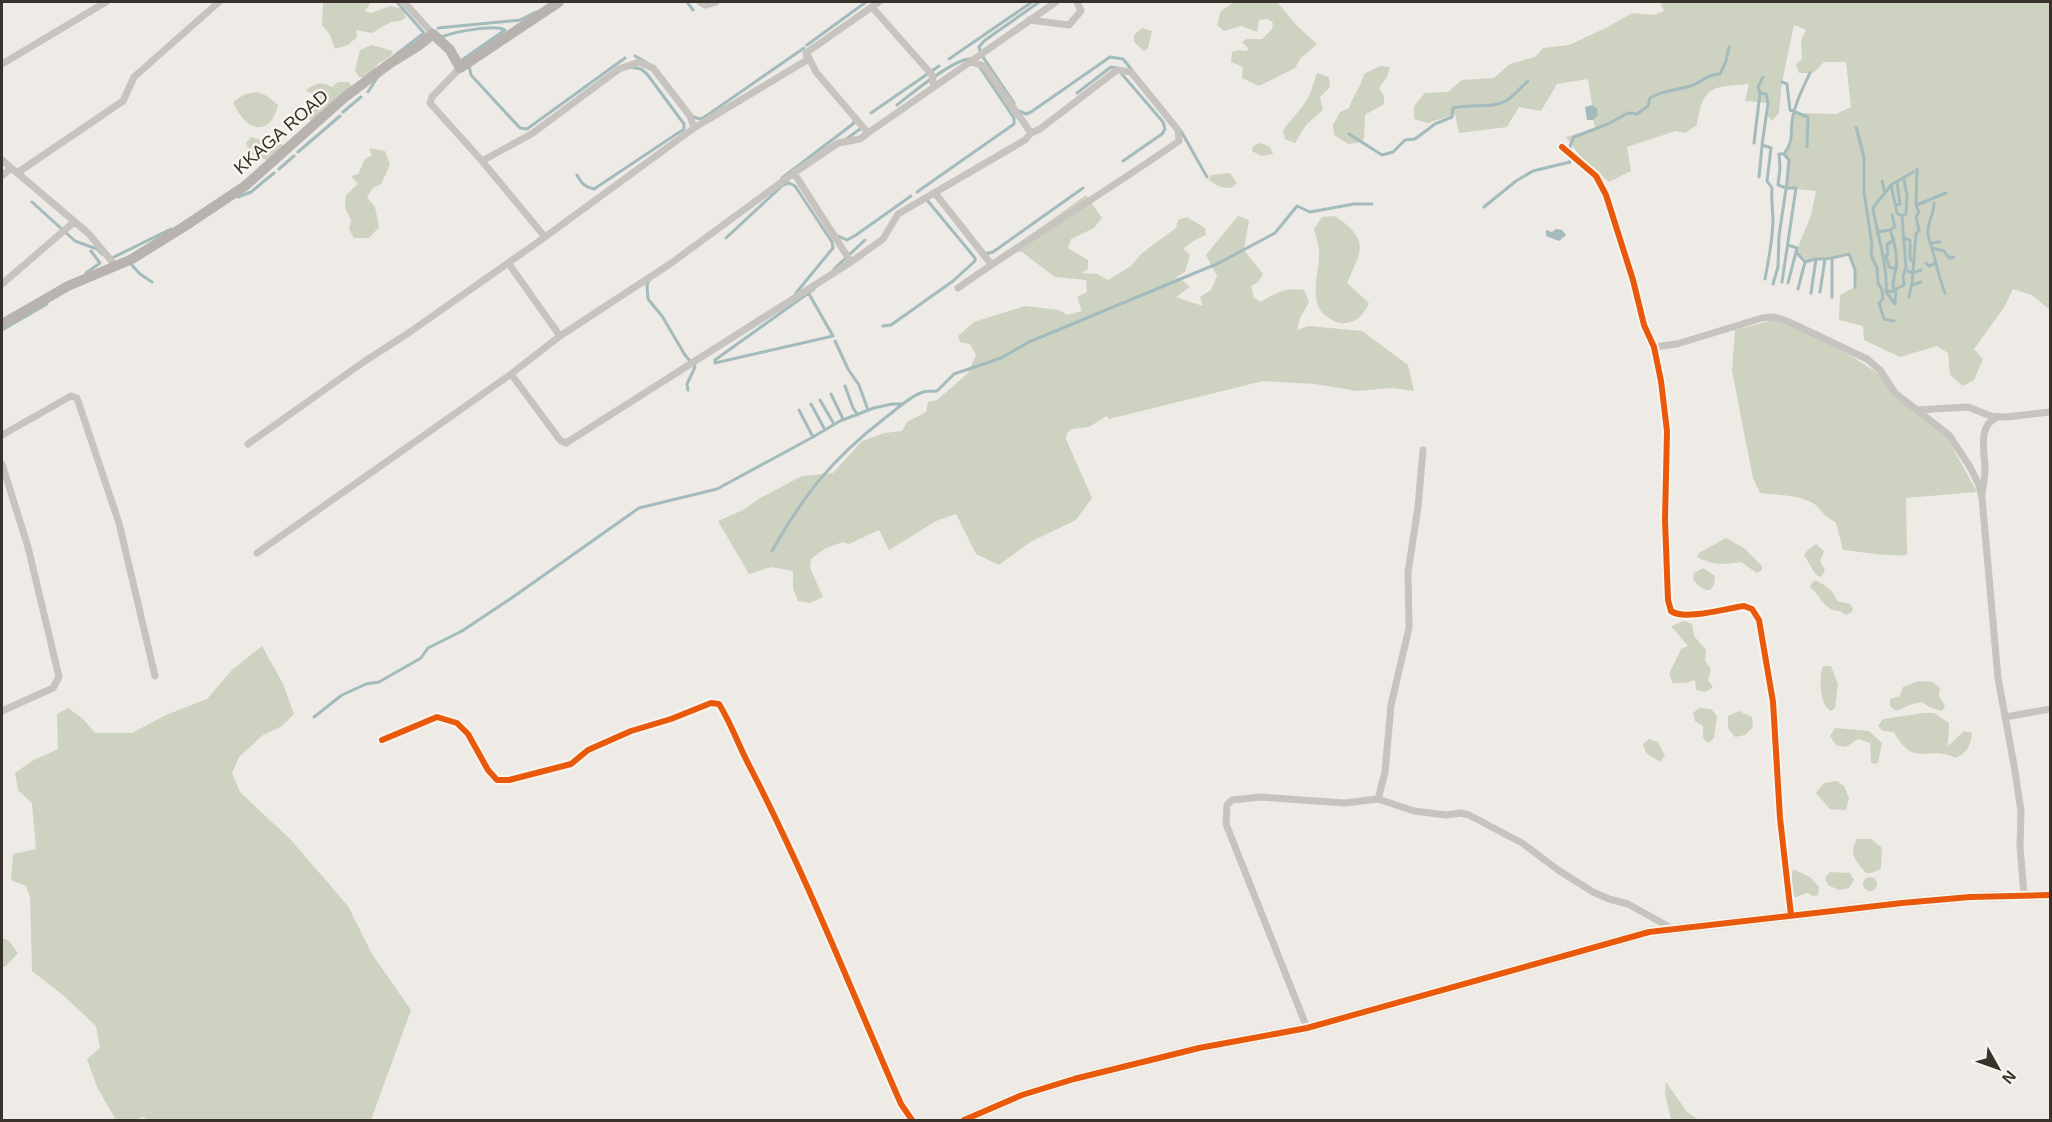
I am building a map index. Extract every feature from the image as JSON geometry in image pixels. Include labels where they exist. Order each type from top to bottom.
[{"type":"street","points":[[2,64],[105,2]]},
{"type":"street","points":[[2,176],[14,171],[123,101],[134,77],[219,2]]},
{"type":"street","points":[[404,2],[450,50],[460,68]]},
{"type":"street","points":[[545,237],[430,103],[432,97],[460,68],[559,2]]},
{"type":"street","points":[[700,2],[705,4],[716,2]]},
{"type":"street","points":[[806,53],[879,2]]},
{"type":"street","points":[[256,553],[511,374],[560,336],[670,264],[794,173],[838,143],[860,139],[868,134],[1056,2]]},
{"type":"street","points":[[1029,20],[1069,25],[1081,11],[1077,2]]},
{"type":"street","points":[[872,7],[932,75],[934,87]]},
{"type":"street","name":"KKAGA ROAD","points":[[2,324],[68,285],[132,259],[245,186],[345,97],[433,34]]},
{"type":"street","points":[[984,52],[984,66],[1031,133]]},
{"type":"street","points":[[248,444],[365,361],[509,264],[694,128],[807,60],[806,53]]},
{"type":"street","points":[[806,53],[816,72],[868,134]]},
{"type":"street","points":[[482,161],[533,133],[619,69],[639,62],[653,68],[690,116],[694,128]]},
{"type":"street","points":[[971,62],[984,66]]},
{"type":"street","points":[[511,374],[560,440],[567,443],[851,262],[883,239],[898,214],[1025,140],[1031,133],[1040,129],[1117,70],[1131,72],[1178,130],[1179,141],[958,288]]},
{"type":"street","points":[[1562,147],[1596,176],[1606,195],[1633,280],[1641,316],[1654,347],[1667,431],[1665,520],[1668,600],[1671,611],[1677,616],[1693,615],[1744,606],[1752,609],[1759,620],[1773,702],[1780,818],[1791,915]]},
{"type":"street","points":[[2,160],[88,233],[115,264]]},
{"type":"street","points":[[794,173],[851,262]]},
{"type":"street","points":[[935,193],[991,264]]},
{"type":"street","points":[[2,284],[74,222]]},
{"type":"street","points":[[509,264],[560,336]]},
{"type":"street","points":[[1654,347],[1677,344],[1750,321],[1774,317],[1808,330],[1867,359],[1880,370],[1895,393],[1940,426],[1958,446],[1981,494]]},
{"type":"street","points":[[2,435],[71,396],[77,398],[119,524],[155,676]]},
{"type":"street","points":[[1917,410],[1968,407],[1998,417],[2050,412]]},
{"type":"street","points":[[1998,417],[1989,421],[1985,428],[1984,479],[1981,494],[1998,678],[2021,812],[2020,847],[2024,894]]},
{"type":"street","points":[[1378,799],[1387,758],[1391,705],[1409,628],[1408,572],[1418,507],[1423,450]]},
{"type":"street","points":[[2,464],[28,547],[59,677],[53,688],[2,711]]},
{"type":"street","points":[[382,740],[408,727],[437,717],[457,723],[468,734],[488,770],[497,780],[509,780],[571,764],[588,750],[631,731],[671,719],[711,703],[719,704],[734,729],[744,756],[789,846],[901,1104],[912,1120]]},
{"type":"street","points":[[2005,717],[2050,709]]},
{"type":"street","points":[[1307,1028],[1226,824],[1227,805],[1232,800],[1261,797],[1344,803],[1378,799],[1414,811],[1469,815],[1522,843],[1593,892],[1628,904],[1673,929]]},
{"type":"street","points":[[964,1120],[1022,1095],[1074,1079],[1200,1048],[1307,1028],[1649,932],[1925,901],[2024,894],[2050,895]]},
{"type":"green space","points":[[323,2],[371,2],[365,11],[371,13],[390,6],[403,9],[406,18],[391,22],[372,33],[356,30],[357,37],[348,45],[335,49],[330,35],[322,25]]},
{"type":"green space","points":[[1234,2],[1277,2],[1297,26],[1317,44],[1300,59],[1295,68],[1259,86],[1242,78],[1243,67],[1231,62],[1232,52],[1247,51],[1248,48],[1242,42],[1247,39],[1262,39],[1272,29],[1273,23],[1268,19],[1259,20],[1257,32],[1241,26],[1224,31],[1217,25],[1221,11]]},
{"type":"green space","points":[[1660,2],[2050,2],[2050,310],[2032,295],[2013,289],[2005,306],[1974,349],[1983,359],[1974,380],[1963,386],[1950,375],[1948,353],[1937,346],[1900,357],[1864,340],[1863,326],[1839,320],[1840,295],[1855,287],[1855,270],[1849,254],[1805,262],[1796,252],[1811,215],[1816,191],[1786,188],[1789,160],[1784,154],[1789,143],[1794,113],[1836,114],[1851,107],[1846,62],[1824,62],[1813,73],[1799,73],[1796,64],[1802,59],[1801,41],[1806,30],[1794,25],[1782,82],[1779,113],[1772,121],[1768,116],[1768,103],[1745,101],[1749,84],[1718,88],[1706,95],[1699,112],[1697,125],[1685,133],[1676,131],[1627,147],[1631,171],[1609,182],[1581,157],[1566,137],[1596,128],[1593,120],[1598,116],[1597,108],[1592,105],[1588,79],[1557,84],[1541,111],[1519,107],[1507,127],[1459,133],[1455,114],[1428,123],[1414,119],[1414,106],[1425,93],[1448,92],[1462,80],[1494,78],[1510,64],[1535,57],[1543,48],[1569,45],[1632,13],[1654,15],[1664,11]]},
{"type":"green space","points":[[1142,28],[1152,31],[1148,48],[1144,51],[1134,42],[1134,35]]},
{"type":"green space","points":[[372,45],[393,51],[391,56],[379,63],[367,78],[359,77],[355,70],[360,50]]},
{"type":"green space","points":[[1380,66],[1390,67],[1387,77],[1379,88],[1384,96],[1384,104],[1365,115],[1364,139],[1348,144],[1334,135],[1333,125],[1340,112],[1349,108],[1364,74]]},
{"type":"green space","points":[[1317,73],[1329,77],[1330,87],[1320,97],[1323,110],[1306,125],[1295,143],[1285,139],[1283,131],[1307,100]]},
{"type":"green space","points":[[338,82],[349,82],[353,88],[322,123],[305,118],[304,109],[314,103],[321,94],[306,90],[319,84],[332,87]]},
{"type":"green space","points":[[257,92],[267,96],[278,105],[269,123],[262,127],[249,124],[237,111],[233,102],[245,94]]},
{"type":"green space","points":[[251,137],[267,144],[274,142],[283,145],[286,154],[276,161],[266,160],[250,153],[246,143]]},
{"type":"green space","points":[[1261,143],[1270,147],[1273,154],[1261,156],[1252,151],[1253,146]]},
{"type":"green space","points":[[369,148],[385,151],[390,165],[381,184],[373,188],[367,197],[375,207],[379,227],[369,238],[354,238],[349,229],[351,220],[345,208],[346,195],[358,184],[351,176],[358,174],[365,159],[372,155]]},
{"type":"green space","points":[[1230,173],[1237,183],[1230,188],[1219,186],[1209,180],[1211,175]]},
{"type":"green space","points":[[1086,195],[1102,218],[1094,228],[1071,239],[1068,248],[1088,260],[1088,269],[1081,273],[1097,274],[1108,280],[1131,266],[1142,253],[1176,228],[1178,220],[1187,217],[1205,228],[1206,235],[1183,249],[1190,255],[1185,272],[1176,277],[1190,287],[1176,297],[1203,306],[1200,297],[1211,290],[1217,276],[1206,255],[1238,216],[1249,220],[1244,250],[1263,274],[1258,282],[1251,286],[1254,298],[1261,302],[1281,291],[1304,290],[1309,302],[1300,318],[1297,330],[1309,326],[1362,331],[1408,365],[1414,391],[1392,388],[1357,391],[1315,384],[1263,381],[1109,419],[1107,416],[1089,427],[1072,429],[1067,433],[1066,439],[1092,498],[1076,520],[1030,542],[999,565],[976,554],[956,514],[936,521],[889,550],[879,530],[849,544],[843,542],[826,548],[811,559],[810,568],[823,597],[810,603],[798,601],[793,588],[793,571],[771,567],[749,574],[718,521],[743,510],[760,498],[802,476],[833,473],[862,441],[885,433],[902,431],[907,422],[926,412],[928,402],[937,400],[968,373],[976,355],[970,344],[960,342],[958,336],[974,322],[1025,306],[1059,310],[1067,315],[1082,311],[1077,297],[1087,292],[1086,280],[1055,277],[1022,252],[1009,250]]},
{"type":"green space","points":[[1335,216],[1354,232],[1360,246],[1347,283],[1369,303],[1358,319],[1344,323],[1335,322],[1322,312],[1316,297],[1319,252],[1314,229],[1322,217]]},
{"type":"green space","points":[[1774,320],[1796,328],[1853,357],[1879,374],[1909,408],[1945,434],[1977,492],[1906,498],[1907,555],[1843,550],[1836,523],[1813,503],[1791,496],[1760,493],[1753,478],[1732,371],[1735,330]]},
{"type":"green space","points":[[1726,538],[1744,548],[1762,566],[1762,570],[1757,573],[1741,562],[1718,564],[1697,557],[1699,553]]},
{"type":"green space","points":[[1816,544],[1824,551],[1820,561],[1825,570],[1821,577],[1816,575],[1804,555]]},
{"type":"green space","points":[[1703,568],[1715,576],[1714,585],[1710,590],[1702,589],[1693,579],[1694,573]]},
{"type":"green space","points":[[1814,580],[1828,588],[1837,601],[1850,604],[1852,612],[1846,615],[1826,606],[1810,587]]},
{"type":"green space","points":[[1684,621],[1692,624],[1694,636],[1706,650],[1705,661],[1711,669],[1708,680],[1713,687],[1705,692],[1696,690],[1695,680],[1673,683],[1669,674],[1681,649],[1688,646],[1671,626]]},
{"type":"green space","points":[[262,646],[283,684],[294,714],[282,726],[263,735],[239,757],[232,773],[240,792],[290,839],[348,906],[372,954],[411,1010],[371,1120],[150,1120],[143,1117],[134,1120],[116,1120],[97,1087],[87,1059],[100,1048],[96,1026],[64,996],[32,971],[30,897],[26,886],[11,880],[13,854],[36,849],[32,803],[18,790],[15,773],[32,761],[58,749],[57,714],[68,708],[82,718],[95,733],[132,733],[166,715],[207,699],[232,670]]},
{"type":"green space","points":[[1823,666],[1831,666],[1838,684],[1835,708],[1831,711],[1822,697]]},
{"type":"green space","points":[[1918,681],[1933,682],[1940,688],[1939,696],[1945,706],[1942,711],[1922,702],[1896,711],[1890,706],[1890,699],[1900,696],[1903,687]]},
{"type":"green space","points":[[1699,708],[1711,709],[1717,716],[1714,738],[1710,742],[1706,742],[1703,737],[1703,726],[1695,721],[1693,713]]},
{"type":"green space","points":[[1739,711],[1752,717],[1753,727],[1745,735],[1735,737],[1728,728],[1728,716]]},
{"type":"green space","points":[[1934,713],[1949,723],[1948,746],[1964,731],[1972,733],[1971,742],[1963,754],[1955,758],[1946,754],[1915,753],[1901,743],[1894,732],[1883,731],[1878,726],[1883,719]]},
{"type":"green space","points":[[1835,728],[1869,731],[1882,743],[1878,763],[1871,762],[1870,743],[1858,739],[1846,747],[1836,745],[1830,736]]},
{"type":"green space","points":[[1649,739],[1658,742],[1665,756],[1660,762],[1646,753],[1643,744]]},
{"type":"green space","points":[[1837,781],[1844,786],[1849,798],[1846,810],[1830,809],[1816,793],[1824,783]]},
{"type":"green space","points":[[1857,839],[1871,839],[1882,848],[1881,869],[1866,873],[1859,865],[1853,853]]},
{"type":"green space","points":[[1793,869],[1810,877],[1819,887],[1818,895],[1813,896],[1807,893],[1793,898],[1790,891]]},
{"type":"green space","points":[[1830,872],[1850,873],[1854,880],[1849,888],[1839,890],[1828,885],[1825,878]]},
{"type":"green space","points":[[1870,877],[1875,879],[1877,884],[1875,889],[1870,891],[1865,889],[1863,884],[1865,879]]},
{"type":"green space","points":[[2,938],[8,940],[18,953],[5,967],[2,967]]},
{"type":"green space","points":[[1666,1082],[1687,1112],[1699,1120],[1671,1120],[1665,1094]]},
{"type":"water","points":[[1592,105],[1597,108],[1598,116],[1593,120],[1587,120],[1585,107]]},
{"type":"water","points":[[1556,229],[1562,230],[1566,235],[1559,241],[1546,236],[1546,230],[1552,232]]},
{"type":"waterway","points":[[394,56],[424,33],[397,2]]},
{"type":"waterway","points":[[687,2],[693,10]]},
{"type":"waterway","points":[[807,45],[866,2]]},
{"type":"waterway","points":[[949,59],[1032,2]]},
{"type":"waterway","points":[[1014,103],[981,54],[979,47],[984,41],[1039,2]]},
{"type":"waterway","points":[[438,28],[520,20],[536,12]]},
{"type":"waterway","points":[[441,37],[483,28],[505,30]]},
{"type":"waterway","points":[[462,60],[505,30]]},
{"type":"waterway","points":[[1484,207],[1516,181],[1533,171],[1570,162],[1570,146],[1574,137],[1608,124],[1628,113],[1637,114],[1648,106],[1650,98],[1655,95],[1687,87],[1707,77],[1720,74],[1729,47]]},
{"type":"waterway","points":[[693,117],[701,119],[804,48]]},
{"type":"waterway","points":[[635,56],[646,62]]},
{"type":"waterway","points":[[1019,111],[1026,114],[1031,112],[1110,57],[1123,59],[1132,70]]},
{"type":"waterway","points":[[469,66],[471,75],[520,128],[527,129],[625,58]]},
{"type":"waterway","points":[[897,105],[946,69],[966,59],[973,59]]},
{"type":"waterway","points":[[871,113],[939,66]]},
{"type":"waterway","points":[[917,192],[1014,124],[1014,118],[979,66]]},
{"type":"waterway","points":[[577,175],[584,185],[594,189],[684,129],[684,124],[647,74],[641,69],[631,67]]},
{"type":"waterway","points":[[1077,93],[1111,67],[1117,68]]},
{"type":"waterway","points":[[1121,73],[1163,122],[1165,129],[1162,134],[1123,161]]},
{"type":"waterway","points":[[1773,284],[1778,267],[1779,236],[1789,160],[1784,154],[1790,142],[1795,109],[1810,73]]},
{"type":"waterway","points":[[1763,77],[1758,87],[1760,93],[1766,94],[1768,103],[1762,145],[1771,148],[1767,181],[1772,188],[1773,222],[1765,279]]},
{"type":"waterway","points":[[368,92],[377,78]]},
{"type":"waterway","points":[[1349,134],[1382,155],[1393,152],[1405,140],[1415,139],[1435,124],[1452,117],[1453,108],[1506,101],[1528,81]]},
{"type":"waterway","points":[[1782,82],[1787,84],[1790,110],[1808,117],[1807,147]]},
{"type":"waterway","points":[[1754,143],[1760,93]]},
{"type":"waterway","points":[[343,112],[361,97]]},
{"type":"waterway","points":[[298,152],[340,116]]},
{"type":"waterway","points":[[782,178],[854,123],[854,118]]},
{"type":"waterway","points":[[1856,127],[1864,157],[1864,192],[1872,245],[1871,255],[1877,268],[1878,283],[1882,290],[1883,299],[1879,303],[1884,319],[1894,321]]},
{"type":"waterway","points":[[845,140],[860,129]]},
{"type":"waterway","points":[[1181,131],[1207,177]]},
{"type":"waterway","points":[[1759,177],[1762,146]]},
{"type":"waterway","points":[[1782,282],[1796,188],[1778,185],[1779,154],[1784,154]]},
{"type":"waterway","points":[[279,169],[294,156]]},
{"type":"waterway","points":[[1909,297],[1916,234],[1919,230],[1916,217],[1919,212],[1916,205],[1917,169]]},
{"type":"waterway","points":[[1895,304],[1886,292],[1884,260],[1873,208],[1891,185],[1913,172]]},
{"type":"waterway","points":[[238,197],[251,192],[274,173]]},
{"type":"waterway","points":[[1902,216],[1906,214],[1907,195],[1904,180]]},
{"type":"waterway","points":[[1882,181],[1885,193]]},
{"type":"waterway","points":[[1896,205],[1900,204],[1897,182]]},
{"type":"waterway","points":[[726,238],[783,185],[789,183],[795,186],[832,242],[833,248],[796,293]]},
{"type":"waterway","points":[[1891,185],[1897,213],[1902,216],[1906,267],[1903,276],[1904,285],[1896,289],[1895,304]]},
{"type":"waterway","points":[[985,254],[993,252],[1083,188]]},
{"type":"waterway","points":[[1917,205],[1946,193]]},
{"type":"waterway","points":[[838,236],[847,240],[911,196]]},
{"type":"waterway","points":[[883,326],[891,325],[953,281],[975,261],[975,258],[927,200],[924,200]]},
{"type":"waterway","points":[[32,202],[75,241],[97,249],[102,254]]},
{"type":"waterway","points":[[1934,203],[1928,236],[1945,293]]},
{"type":"waterway","points":[[772,551],[808,494],[821,478],[866,433],[913,397],[923,392],[937,391],[954,374],[1001,358],[1029,342],[1219,263],[1275,233],[1297,206],[1310,212],[1354,204],[1372,204]]},
{"type":"waterway","points":[[1886,290],[1891,292],[1896,289],[1893,288],[1896,260],[1890,230],[1895,227],[1892,215]]},
{"type":"waterway","points":[[112,258],[171,229]]},
{"type":"waterway","points":[[1877,232],[1890,230]]},
{"type":"waterway","points":[[1903,238],[1910,240],[1910,259],[1914,263]]},
{"type":"waterway","points":[[1884,260],[1888,254],[1887,245],[1894,239]]},
{"type":"waterway","points":[[834,269],[865,240]]},
{"type":"waterway","points":[[1930,243],[1940,242]]},
{"type":"waterway","points":[[1788,245],[1797,248],[1788,283]]},
{"type":"waterway","points":[[1932,248],[1944,251],[1949,258],[1954,257]]},
{"type":"waterway","points":[[86,273],[100,263],[91,251]]},
{"type":"waterway","points":[[1796,252],[1805,262],[1798,289]]},
{"type":"waterway","points":[[1832,258],[1849,254],[1855,270],[1855,287]]},
{"type":"waterway","points":[[1886,256],[1889,267],[1896,269]]},
{"type":"waterway","points":[[1825,259],[1832,258],[1832,297]]},
{"type":"waterway","points":[[1816,259],[1825,259],[1820,292]]},
{"type":"waterway","points":[[1805,262],[1816,259],[1811,293]]},
{"type":"waterway","points":[[130,263],[152,282]]},
{"type":"waterway","points":[[1926,263],[1929,266],[1936,263]]},
{"type":"waterway","points":[[1908,271],[1913,273],[1921,270]]},
{"type":"waterway","points":[[649,280],[648,299],[662,316],[685,355],[695,367],[687,384],[688,390]]},
{"type":"waterway","points":[[1912,285],[1921,282]]},
{"type":"waterway","points":[[809,294],[833,336],[715,363],[715,360],[814,289]]},
{"type":"waterway","points":[[2,330],[47,304]]},
{"type":"waterway","points":[[835,341],[848,369],[859,385],[868,410]]},
{"type":"waterway","points":[[845,386],[858,415]]},
{"type":"waterway","points":[[831,394],[843,419]]},
{"type":"waterway","points":[[820,400],[834,424]]},
{"type":"waterway","points":[[811,404],[825,430]]},
{"type":"waterway","points":[[314,717],[342,695],[366,684],[379,682],[421,658],[428,648],[462,631],[639,508],[717,489],[840,421],[874,408],[903,404]]},
{"type":"waterway","points":[[799,410],[813,437]]},
{"type":"cycle path","points":[[1562,147],[1596,176],[1606,195],[1633,280],[1644,325],[1654,347],[1667,431],[1665,520],[1668,600],[1671,611],[1686,615],[1744,606],[1752,609],[1759,620],[1773,702],[1780,818],[1791,915]]},
{"type":"cycle path","points":[[382,740],[437,717],[457,723],[468,734],[488,770],[497,780],[509,780],[571,764],[588,750],[631,731],[671,719],[711,703],[719,704],[772,810],[829,935],[901,1104],[912,1120]]},
{"type":"cycle path","points":[[964,1120],[1022,1095],[1074,1079],[1199,1048],[1307,1028],[1649,932],[1902,903],[1970,897],[2050,895]]}]
